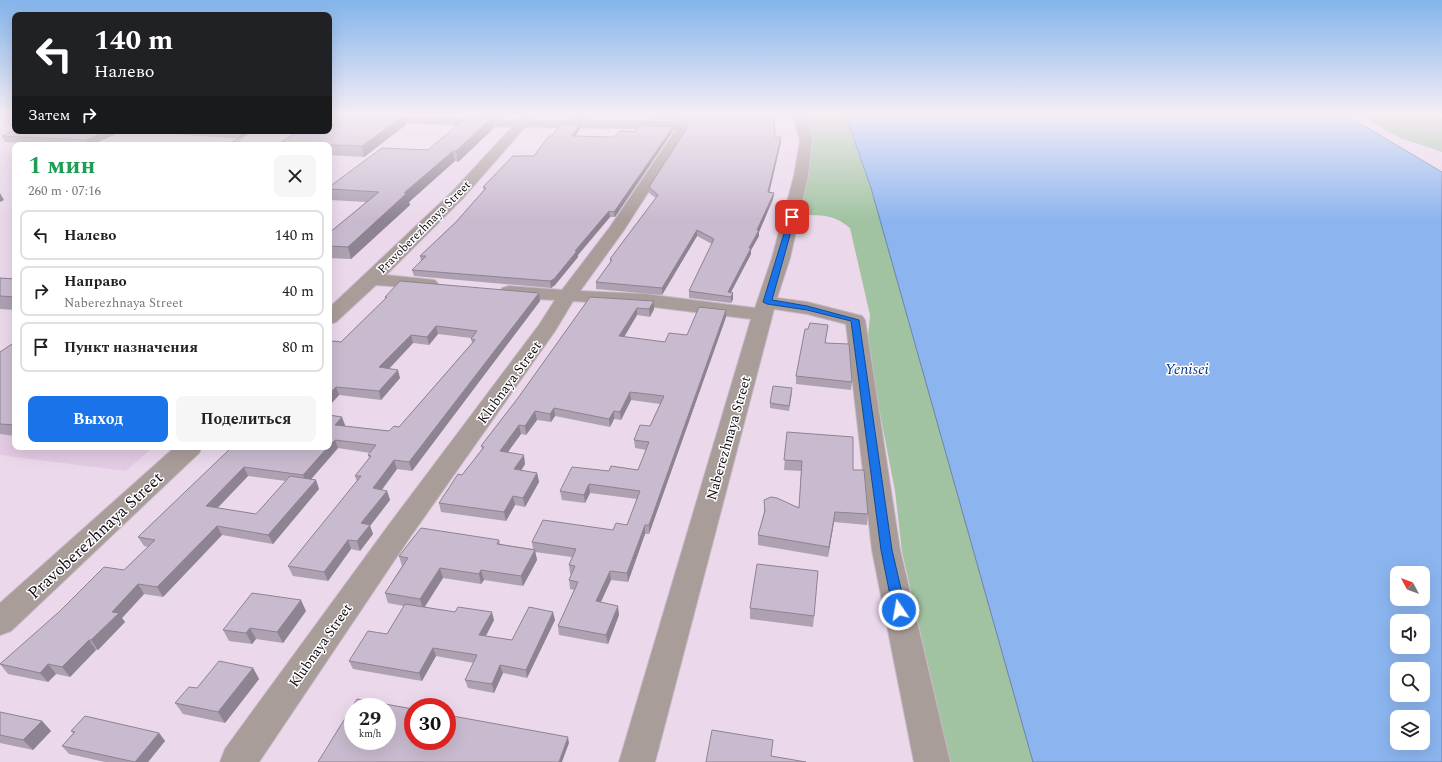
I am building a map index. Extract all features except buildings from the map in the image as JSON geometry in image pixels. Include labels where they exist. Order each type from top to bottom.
[{"type":"street","name":"Pravoberezhnaya Street","points":[[332,315],[434,219],[497,150]]},
{"type":"street","name":"Klubnaya Street","points":[[238,762],[398,533],[548,327],[567,296],[616,230],[669,150]]},
{"type":"street","name":"Naberezhnaya Street","points":[[637,762],[765,309],[782,258],[801,176],[805,150]]},
{"type":"street","points":[[372,279],[443,285]]},
{"type":"street","points":[[490,290],[765,309],[807,308],[855,320],[886,550],[932,762]]},
{"type":"street","name":"Pravoberezhnaya Street","points":[[0,622],[187,450]]},
{"type":"shaded area","points":[[12,404],[12,450],[150,450],[126,471],[0,455],[0,412]]},
{"type":"green space","points":[[811,150],[857,150],[871,188],[1033,762],[950,762],[902,552],[895,491],[867,346],[870,315],[850,228],[838,220],[826,216],[800,215],[810,165]]},
{"type":"water","name":"Yenisei","points":[[857,150],[1404,150],[1442,172],[1442,762],[1033,762],[871,188]]},
{"type":"route","points":[[792,217],[782,258],[767,302],[807,308],[855,320],[886,550],[899,610]]}]
